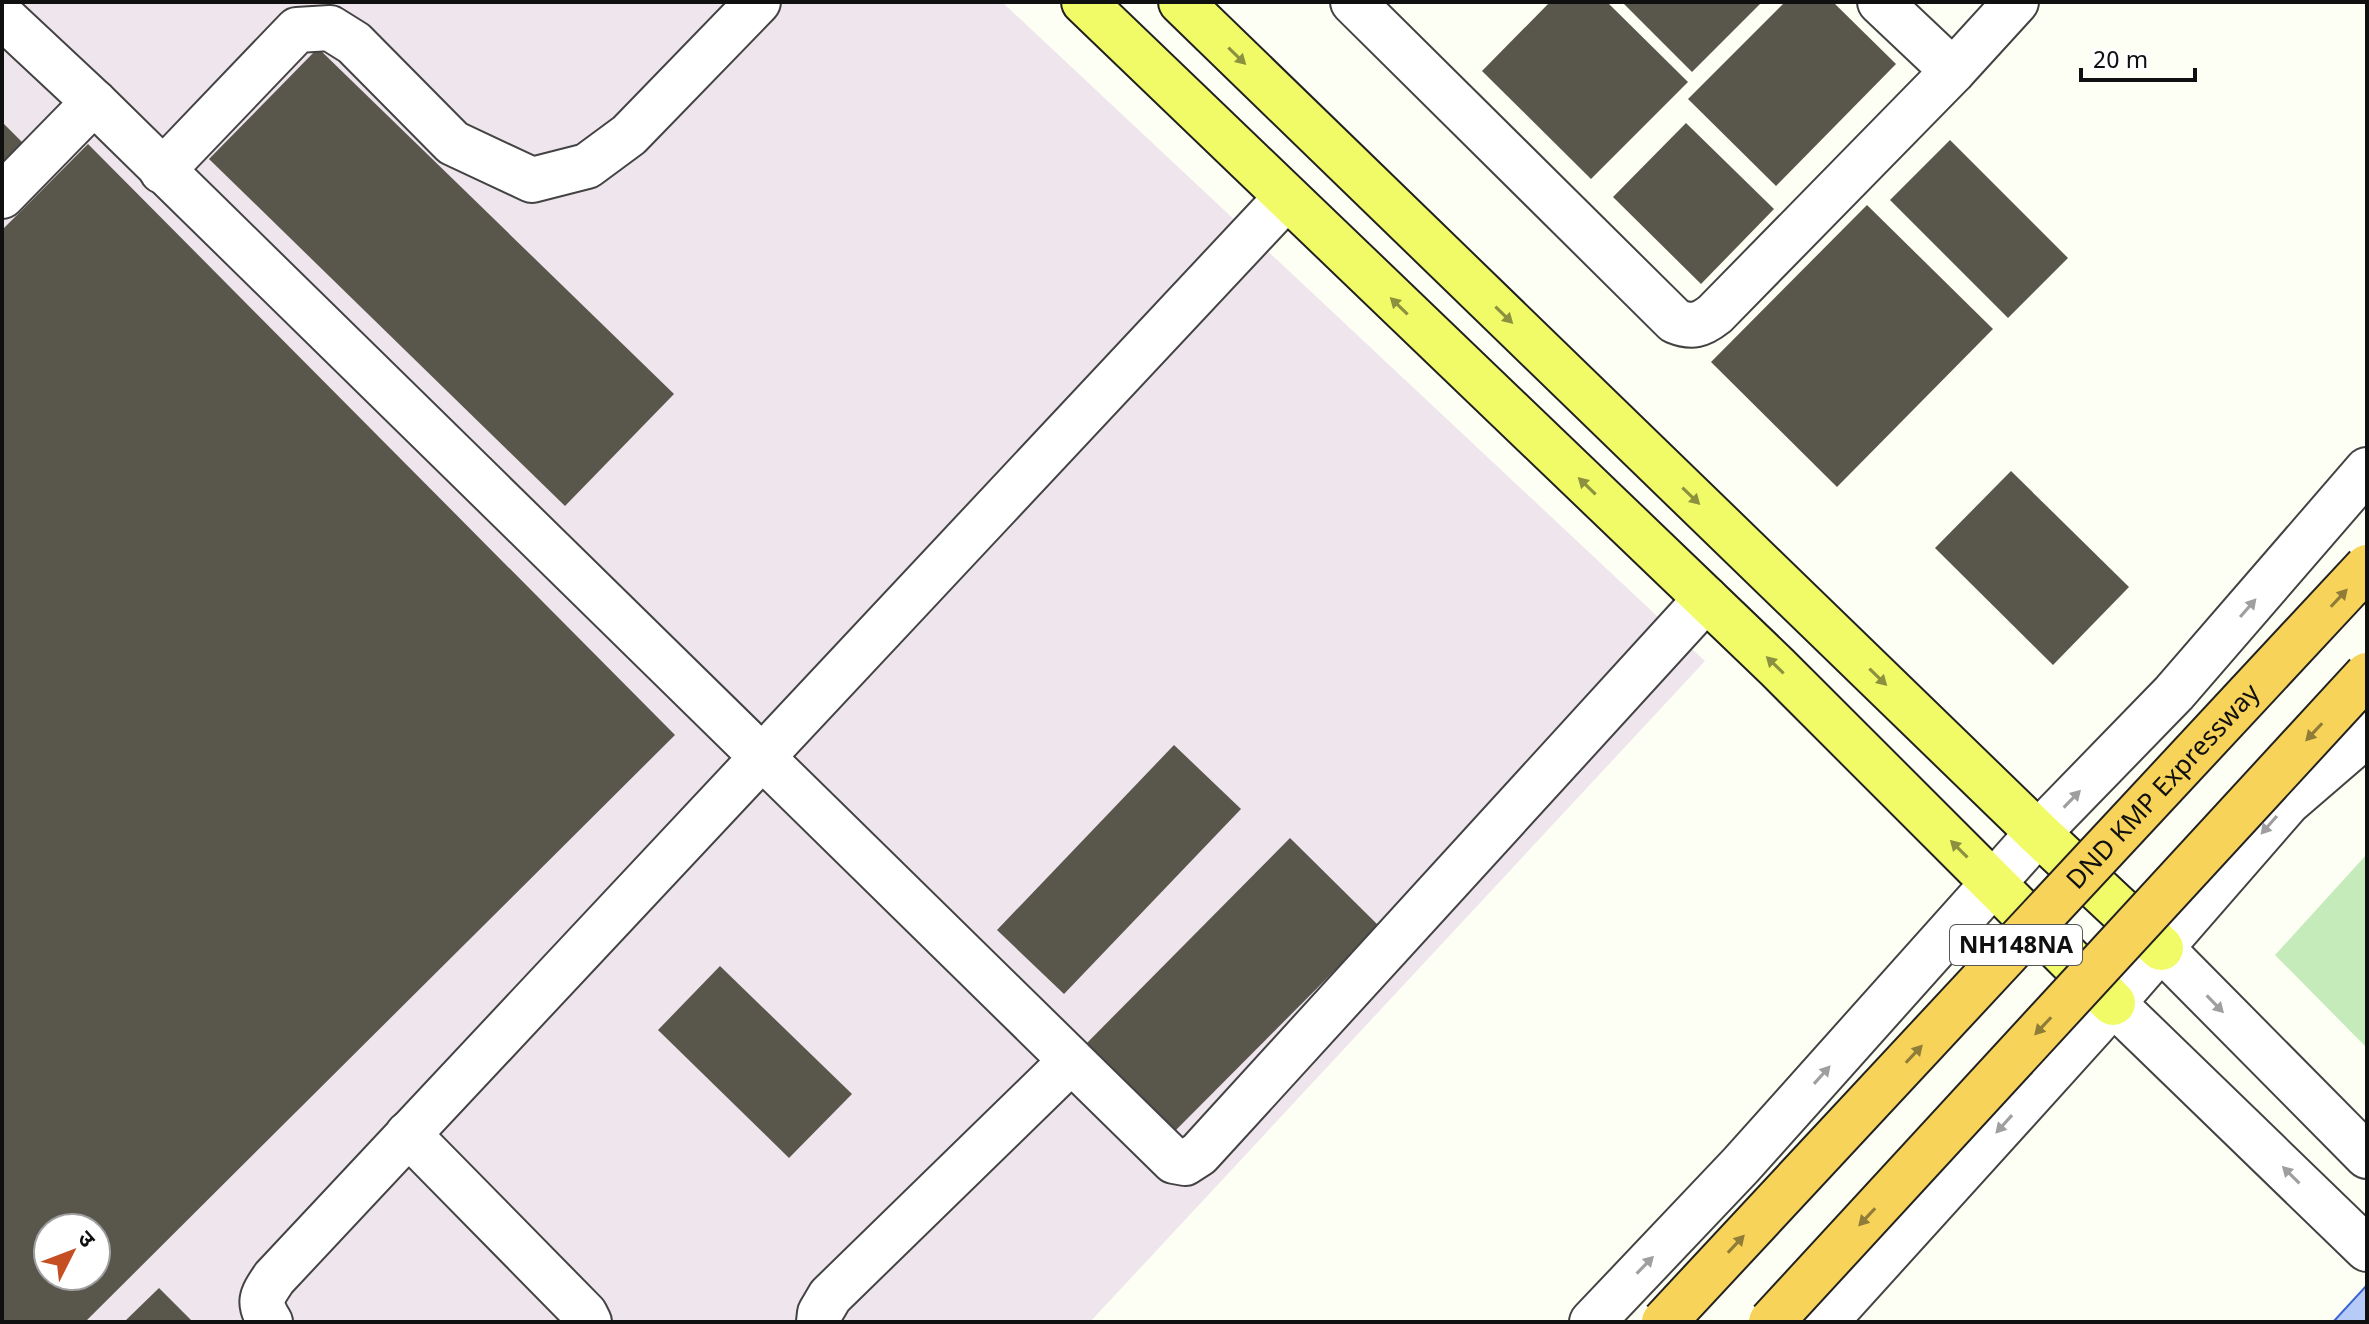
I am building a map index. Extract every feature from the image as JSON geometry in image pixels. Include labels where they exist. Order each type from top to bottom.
[{"type":"highway","name":"DND KMP Expressway","points":[[1664,1322],[2367,567]]},
{"type":"highway","name":"NH148NA","points":[[1771,1322],[2367,675]]},
{"type":"main road","points":[[1084,2],[1706,599],[2113,1003]]},
{"type":"main road","points":[[1181,2],[2038,833],[2161,948]]},
{"type":"street","points":[[162,171],[297,30],[330,28],[354,43],[453,143],[532,180],[587,166],[629,135],[758,2]]},
{"type":"street","points":[[1353,2],[1675,321],[1689,327],[1705,322],[1715,314],[1953,71],[2016,2]]},
{"type":"street","points":[[1880,2],[1953,71]]},
{"type":"street","points":[[2,16],[94,102],[1174,1161],[1185,1163],[1193,1159],[1706,599]]},
{"type":"street","points":[[2,196],[94,102]]},
{"type":"street","points":[[270,1322],[262,1310],[262,1295],[274,1278],[1286,198]]},
{"type":"street","points":[[1592,1322],[1741,1165],[2038,833],[2174,693],[2367,470]]},
{"type":"street","points":[[1825,1322],[2113,1003],[2288,802],[2367,734]]},
{"type":"street","points":[[2161,948],[2367,1156]]},
{"type":"street","points":[[2113,1003],[2357,1239]]},
{"type":"street","points":[[819,1322],[820,1313],[830,1296],[1070,1062]]},
{"type":"street","points":[[408,1134],[585,1314],[589,1322]]},
{"type":"shaded area","points":[[2,2],[1002,2],[1705,661],[1090,1322],[2,1322]]},
{"type":"green space","points":[[2367,854],[2367,1048],[2275,955]]},
{"type":"water","points":[[2367,1285],[2367,1322],[2333,1322]]},
{"type":"building","points":[[1550,2],[1607,2],[1688,82],[1591,179],[1482,71]]},
{"type":"building","points":[[1622,2],[1762,2],[1692,72]]},
{"type":"building","points":[[1785,2],[1833,2],[1896,64],[1776,186],[1688,99]]},
{"type":"building","points":[[318,48],[674,394],[565,506],[209,159]]},
{"type":"building","points":[[2,122],[31,151],[2,181]]},
{"type":"building","points":[[1686,123],[1774,209],[1701,284],[1613,197]]},
{"type":"building","points":[[1950,140],[2068,258],[2008,318],[1890,200]]},
{"type":"building","points":[[88,144],[675,735],[85,1322],[2,1322],[2,230]]},
{"type":"building","points":[[1867,205],[1993,329],[1837,487],[1711,362]]},
{"type":"building","points":[[2011,471],[2129,587],[2053,665],[1935,548]]},
{"type":"building","points":[[1174,745],[1241,809],[1064,994],[997,930]]},
{"type":"building","points":[[1290,838],[1379,926],[1169,1137],[1081,1049]]},
{"type":"building","points":[[720,966],[852,1094],[789,1158],[658,1030]]},
{"type":"building","points":[[159,1288],[193,1322],[124,1322]]}]
